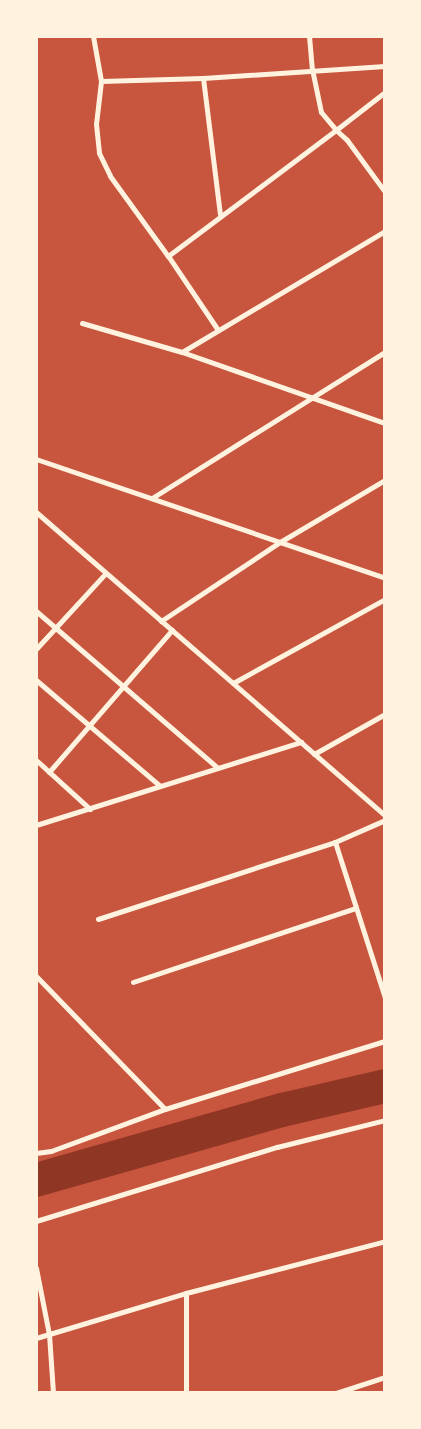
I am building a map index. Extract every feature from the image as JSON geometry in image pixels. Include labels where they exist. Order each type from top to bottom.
[{"type":"street","points":[[93,36],[101,81],[96,124],[99,153],[110,176],[168,256],[218,330]]},
{"type":"street","points":[[309,36],[312,69],[321,112],[347,140],[385,192]]},
{"type":"street","points":[[101,81],[203,78],[312,69],[385,66]]},
{"type":"street","points":[[203,78],[220,214]]},
{"type":"street","points":[[168,256],[220,214],[385,92]]},
{"type":"street","points":[[182,352],[385,231]]},
{"type":"street","points":[[82,323],[182,352],[385,423]]},
{"type":"street","points":[[152,498],[385,352]]},
{"type":"street","points":[[36,459],[385,578]]},
{"type":"street","points":[[161,621],[280,542],[385,480]]},
{"type":"street","points":[[36,512],[385,815]]},
{"type":"street","points":[[36,650],[106,573]]},
{"type":"street","points":[[233,684],[385,599]]},
{"type":"street","points":[[36,611],[218,768]]},
{"type":"street","points":[[49,772],[172,630]]},
{"type":"street","points":[[36,680],[88,727],[160,786]]},
{"type":"street","points":[[314,754],[385,714]]},
{"type":"street","points":[[36,825],[301,742]]},
{"type":"street","points":[[36,760],[90,809]]},
{"type":"street","points":[[98,918],[335,842],[385,820]]},
{"type":"street","points":[[335,842],[385,998]]},
{"type":"street","points":[[133,982],[356,908]]},
{"type":"street","points":[[36,976],[165,1108]]},
{"type":"street","points":[[36,1153],[165,1108],[385,1041]]},
{"type":"street","points":[[36,1221],[277,1147],[385,1120]]},
{"type":"street","points":[[36,1338],[186,1294],[385,1241]]},
{"type":"street","points":[[36,1268],[49,1334],[53,1393]]},
{"type":"street","points":[[186,1294],[186,1393]]},
{"type":"street","points":[[336,1393],[385,1377]]},
{"type":"waterway","points":[[36,1180],[282,1110],[385,1086]]}]
